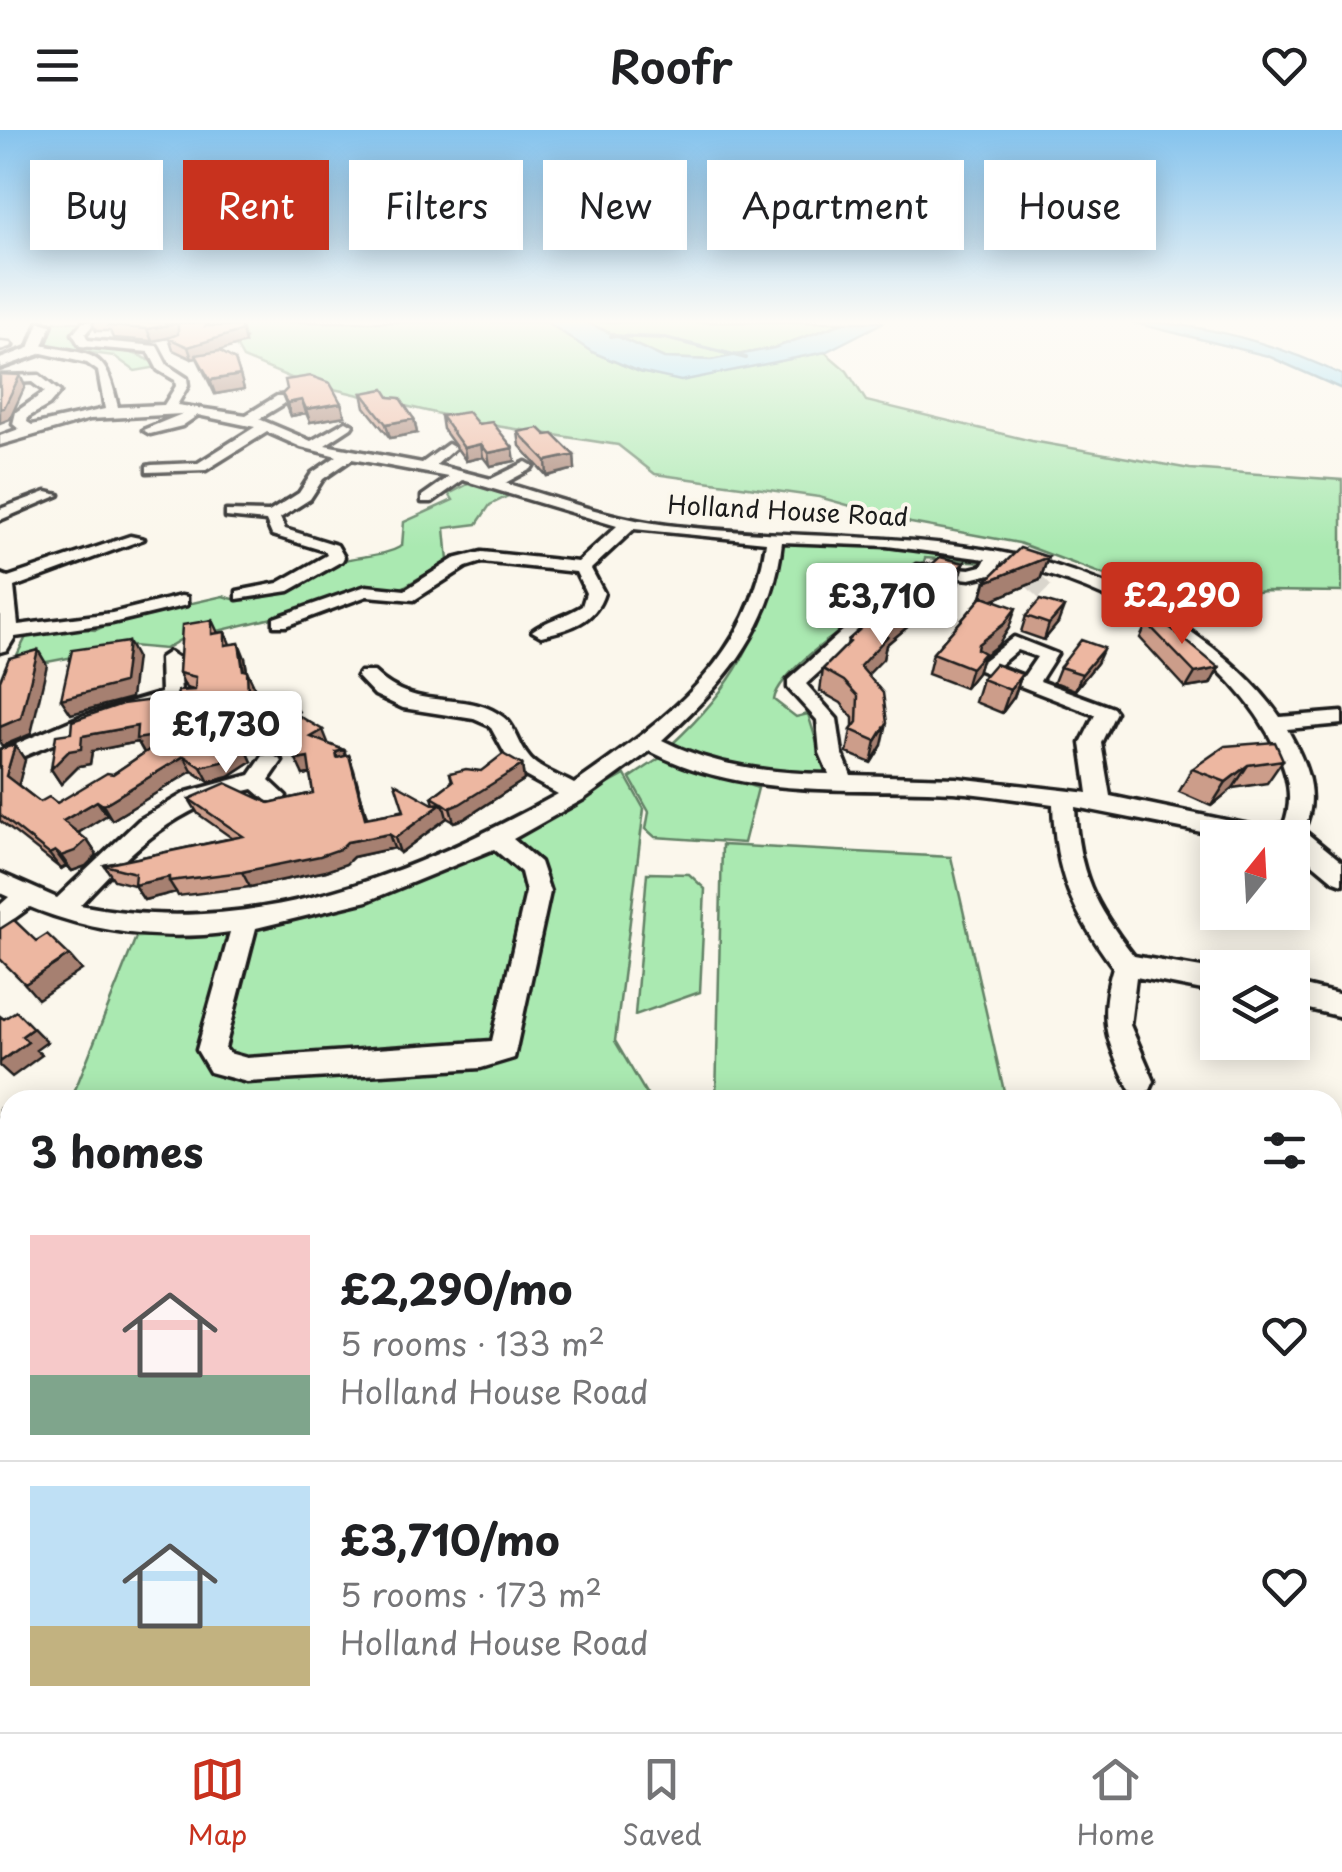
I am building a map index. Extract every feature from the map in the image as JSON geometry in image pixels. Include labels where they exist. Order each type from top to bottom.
[{"type":"street","points":[[30,430],[20,424],[21,416],[48,397]]},
{"type":"street","points":[[90,415],[91,397]]},
{"type":"street","points":[[109,397],[112,411]]},
{"type":"street","points":[[168,409],[175,397]]},
{"type":"street","points":[[152,469],[202,474],[282,399]]},
{"type":"street","name":"Holland House Road","points":[[0,441],[112,411],[194,412],[256,423],[313,446],[461,475],[578,513],[674,532],[888,541],[996,556],[1142,607],[1233,675],[1258,700],[1294,761],[1303,809],[1297,820]]},
{"type":"street","points":[[150,430],[177,423],[194,412]]},
{"type":"street","points":[[313,446],[346,425]]},
{"type":"street","points":[[424,468],[448,448]]},
{"type":"street","points":[[232,514],[272,517],[305,496],[318,476],[348,454]]},
{"type":"street","points":[[492,484],[526,466]]},
{"type":"street","points":[[427,499],[461,475]]},
{"type":"street","points":[[0,514],[52,495]]},
{"type":"street","points":[[243,595],[283,587],[336,558],[332,548],[278,532],[272,517]]},
{"type":"street","points":[[582,568],[615,534],[631,524]]},
{"type":"street","points":[[0,882],[61,910],[131,924],[218,924],[292,913],[384,886],[495,837],[576,794],[648,741],[700,693],[741,644],[757,610],[774,538]]},
{"type":"street","points":[[136,539],[2,582],[4,639],[180,601]]},
{"type":"street","name":"Holland House Road","points":[[843,783],[831,753],[827,719],[795,684],[910,587],[922,569],[970,574],[988,569],[996,556]]},
{"type":"street","points":[[280,622],[366,591],[408,596],[460,563],[482,557],[556,562],[582,568],[595,593],[590,610],[566,624],[542,631]]},
{"type":"street","points":[[169,658],[171,696]]},
{"type":"street","points":[[367,676],[382,690],[410,704],[479,713],[498,722],[522,765],[576,794]]},
{"type":"street","points":[[1028,684],[1106,712],[1090,743],[1100,802]]},
{"type":"street","points":[[0,759],[89,721],[171,696],[194,698]]},
{"type":"street","points":[[1274,724],[1342,718]]},
{"type":"street","points":[[648,741],[675,755],[775,782],[956,785],[1100,802],[1200,823]]},
{"type":"street","points":[[61,910],[148,822],[167,808],[226,785],[268,779]]},
{"type":"street","points":[[1064,798],[1064,842],[1082,907],[1126,965],[1200,979]]},
{"type":"street","points":[[246,920],[211,1050],[220,1063],[266,1070],[481,1056],[504,1050],[538,892],[532,868],[495,837]]},
{"type":"street","points":[[1310,848],[1342,875]]},
{"type":"street","points":[[0,920],[26,897]]},
{"type":"street","points":[[1126,965],[1114,1006],[1113,1026],[1140,1081]]},
{"type":"street","points":[[1310,998],[1342,1006]]},
{"type":"green space","points":[[367,397],[863,397],[866,401],[1032,441],[1190,469],[1342,480],[1342,592],[1265,591],[1219,597],[1126,583],[1019,543],[911,523],[819,497],[655,474],[618,445],[477,423]]},
{"type":"green space","points":[[472,482],[512,494],[490,505],[477,524],[445,528],[448,561],[400,589],[361,587],[289,614],[180,640],[165,649],[131,646],[10,669],[28,633],[68,628],[96,630],[117,620],[223,596],[255,599],[284,589],[326,566],[395,550],[402,546],[404,522],[453,500],[449,494]]},
{"type":"green space","points":[[799,541],[982,556],[983,562],[925,558],[886,584],[860,622],[823,644],[785,679],[774,700],[796,717],[808,714],[828,779],[759,773],[671,745],[712,702],[742,658],[763,609],[778,551],[783,544]]},
{"type":"green space","points":[[660,758],[758,788],[744,843],[655,837],[646,829],[649,812],[630,778]]},
{"type":"green space","points":[[625,775],[644,809],[615,1041],[644,1090],[75,1090],[136,937],[231,933],[345,907],[469,860]]},
{"type":"green space","points":[[722,845],[951,857],[1004,1090],[716,1090]]},
{"type":"green space","points":[[647,873],[689,874],[705,889],[700,992],[635,1015]]},
{"type":"building","points":[[0,397],[9,397],[4,408],[0,409]]},
{"type":"building","points":[[284,397],[338,397],[341,403],[306,409],[302,400],[287,403]]},
{"type":"building","points":[[365,397],[400,398],[414,419],[386,424]]},
{"type":"building","points":[[468,412],[478,424],[492,422],[513,448],[488,453],[481,444],[464,448],[441,416]]},
{"type":"building","points":[[539,428],[546,435],[553,434],[574,455],[546,461],[518,432]]},
{"type":"building","points":[[1020,548],[1048,557],[986,582],[986,581]]},
{"type":"building","points":[[940,557],[964,563],[929,598],[923,596],[878,633],[887,637],[860,666],[883,693],[887,723],[876,741],[851,730],[857,722],[858,696],[844,681],[823,669],[848,640]]},
{"type":"building","points":[[983,596],[1016,608],[1004,624],[978,644],[977,649],[984,653],[971,668],[933,653]]},
{"type":"building","points":[[1040,600],[1064,607],[1049,624],[1026,616]]},
{"type":"building","points":[[1155,615],[1219,668],[1195,673],[1147,623]]},
{"type":"building","points":[[212,620],[212,634],[225,632],[225,645],[239,643],[248,693],[264,694],[268,699],[285,693],[299,712],[296,714],[323,730],[311,737],[344,750],[336,752],[337,758],[349,755],[365,818],[404,811],[395,783],[433,804],[442,803],[432,797],[453,781],[450,773],[481,771],[503,754],[522,765],[460,804],[450,808],[443,803],[395,838],[389,834],[347,842],[320,856],[242,872],[169,881],[169,877],[134,885],[135,873],[104,865],[243,836],[189,799],[226,783],[269,803],[313,793],[308,758],[296,760],[291,717],[283,722],[273,717],[236,741],[245,747],[222,762],[201,767],[184,756],[103,805],[97,801],[63,821],[87,840],[75,851],[61,856],[55,851],[49,854],[0,815],[0,749],[15,745],[6,776],[40,802],[49,797],[57,803],[107,773],[113,774],[174,733],[136,739],[137,726],[82,736],[81,749],[69,751],[51,769],[56,735],[71,733],[72,721],[122,704],[177,697],[178,691],[195,690],[196,677],[179,673],[182,625]]},
{"type":"building","points":[[1081,640],[1104,648],[1082,674],[1060,667]]},
{"type":"building","points":[[128,642],[123,683],[61,699],[72,650]]},
{"type":"building","points":[[38,650],[21,718],[0,727],[0,680],[9,658]]},
{"type":"building","points":[[995,664],[1022,674],[1010,690],[982,679]]},
{"type":"building","points":[[1275,742],[1283,760],[1248,765],[1226,782],[1192,769],[1225,746]]},
{"type":"building","points":[[14,920],[36,941],[47,934],[69,955],[25,984],[0,959],[0,929]]},
{"type":"building","points":[[16,1011],[33,1028],[22,1036],[28,1042],[0,1062],[0,1016],[4,1019]]},
{"type":"tunnel","points":[[1032,592],[1045,579]]}]
